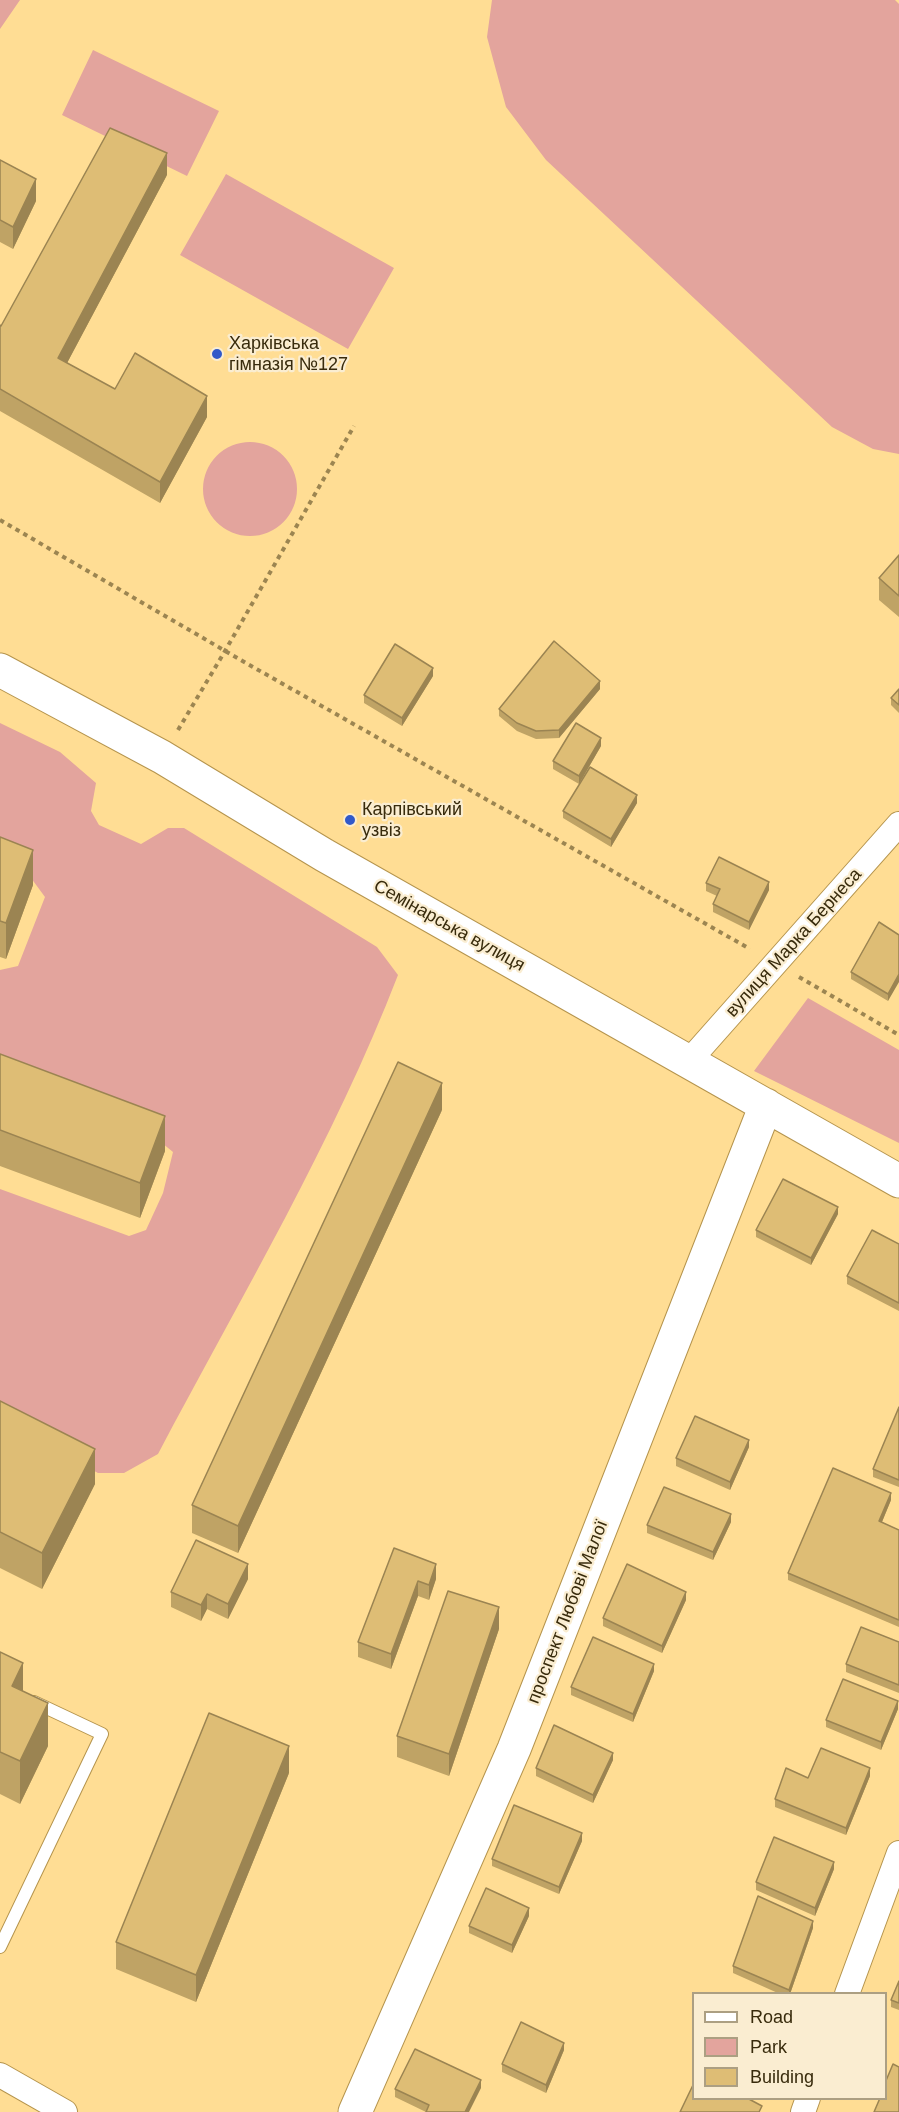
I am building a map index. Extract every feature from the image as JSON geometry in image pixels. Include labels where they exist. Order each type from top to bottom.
[{"type":"main road","name":"Семінарська вулиця","points":[[0,670],[162,757],[324,855],[899,1181]]},
{"type":"main road","name":"проспект Любові Малої","points":[[355,2112],[514,1749],[766,1105]]},
{"type":"street","name":"вулиця Марка Бернеса","points":[[689,1061],[899,824]]},
{"type":"street","points":[[848,1992],[899,1852]]},
{"type":"street","points":[[0,2075],[55,2110]]},
{"type":"lane","points":[[0,1947],[102,1734],[20,1695]]},
{"type":"path","points":[[176,733],[354,426]]},
{"type":"path","points":[[0,520],[225,651],[899,1035]]},
{"type":"green space","points":[[0,0],[20,0],[0,29]]},
{"type":"green space","points":[[492,0],[895,0],[899,4],[899,454],[873,449],[832,427],[546,160],[506,107],[487,37]]},
{"type":"green space","points":[[93,50],[219,111],[187,176],[62,115]]},
{"type":"green space","points":[[226,174],[394,268],[348,349],[180,255]]},
{"type":"green space","points":[[250,442],[268,446],[283,456],[293,471],[297,489],[293,507],[283,522],[268,532],[250,536],[232,532],[217,522],[207,507],[203,489],[207,471],[217,456],[232,446]]},
{"type":"green space","points":[[0,723],[60,752],[96,783],[91,811],[99,825],[141,844],[168,828],[184,828],[377,947],[398,975],[373,1037],[316,1158],[158,1454],[124,1473],[98,1473],[0,1421],[0,1189],[129,1236],[146,1230],[163,1193],[173,1152],[157,1139],[0,1075],[0,970],[18,966],[45,897],[17,859],[0,850]]},
{"type":"green space","points":[[808,998],[899,1050],[899,1143],[754,1071]]},
{"type":"building","points":[[110,128],[167,153],[58,358],[115,389],[135,353],[207,396],[160,482],[0,389],[0,325]]},
{"type":"building","points":[[0,160],[36,179],[13,227],[0,220]]},
{"type":"building","points":[[899,555],[899,596],[879,578]]},
{"type":"building","points":[[554,641],[600,681],[559,730],[536,731],[517,723],[499,709]]},
{"type":"building","points":[[395,644],[433,668],[402,718],[364,695]]},
{"type":"building","points":[[899,689],[899,705],[891,698]]},
{"type":"building","points":[[576,723],[601,738],[579,776],[553,761]]},
{"type":"building","points":[[590,767],[637,795],[611,839],[563,811]]},
{"type":"building","points":[[0,837],[33,850],[6,923],[0,921]]},
{"type":"building","points":[[719,857],[769,882],[749,922],[713,904],[720,889],[706,883]]},
{"type":"building","points":[[879,922],[899,935],[899,974],[888,994],[851,972]]},
{"type":"building","points":[[0,1054],[165,1116],[140,1183],[0,1130]]},
{"type":"building","points":[[398,1062],[442,1083],[238,1526],[192,1505]]},
{"type":"building","points":[[783,1179],[838,1207],[811,1258],[756,1230]]},
{"type":"building","points":[[872,1230],[899,1244],[899,1303],[847,1276]]},
{"type":"building","points":[[0,1401],[95,1449],[42,1553],[0,1532]]},
{"type":"building","points":[[899,1407],[899,1480],[873,1469]]},
{"type":"building","points":[[695,1416],[749,1440],[730,1482],[676,1458]]},
{"type":"building","points":[[833,1468],[891,1493],[879,1521],[899,1530],[899,1620],[788,1573]]},
{"type":"building","points":[[664,1487],[731,1514],[713,1552],[647,1525]]},
{"type":"building","points":[[196,1540],[248,1564],[228,1604],[207,1594],[201,1605],[171,1592]]},
{"type":"building","points":[[394,1548],[436,1564],[429,1585],[418,1581],[391,1654],[358,1642]]},
{"type":"building","points":[[627,1564],[686,1592],[662,1646],[603,1618]]},
{"type":"building","points":[[448,1591],[499,1607],[449,1754],[397,1736]]},
{"type":"building","points":[[861,1627],[899,1642],[899,1685],[846,1664]]},
{"type":"building","points":[[593,1637],[654,1664],[633,1714],[571,1687]]},
{"type":"building","points":[[0,1652],[23,1663],[12,1686],[48,1703],[20,1761],[0,1752]]},
{"type":"building","points":[[843,1679],[898,1701],[881,1742],[826,1720]]},
{"type":"building","points":[[209,1713],[289,1746],[196,1975],[116,1942]]},
{"type":"building","points":[[554,1725],[613,1753],[593,1795],[536,1768]]},
{"type":"building","points":[[821,1748],[870,1768],[846,1828],[775,1799],[786,1768],[808,1778]]},
{"type":"building","points":[[514,1805],[582,1833],[559,1887],[492,1859]]},
{"type":"building","points":[[774,1837],[834,1862],[815,1908],[756,1882]]},
{"type":"building","points":[[486,1888],[529,1908],[512,1945],[469,1926]]},
{"type":"building","points":[[758,1896],[813,1921],[789,1990],[733,1966]]},
{"type":"building","points":[[899,1981],[899,2003],[891,2000]]},
{"type":"building","points":[[521,2022],[564,2043],[546,2085],[502,2064]]},
{"type":"building","points":[[415,2049],[481,2080],[465,2112],[426,2112],[429,2105],[395,2089]]},
{"type":"building","points":[[893,2064],[899,2067],[899,2112],[874,2112],[879,2100],[887,2100],[887,2078]]},
{"type":"building","points":[[692,2087],[692,2100],[751,2100],[762,2106],[759,2112],[680,2112]]},
{"type":"place","name":"Харківська гімназія №127","points":[[217,354]]},
{"type":"place","name":"Карпівський узвіз","points":[[350,820]]}]
